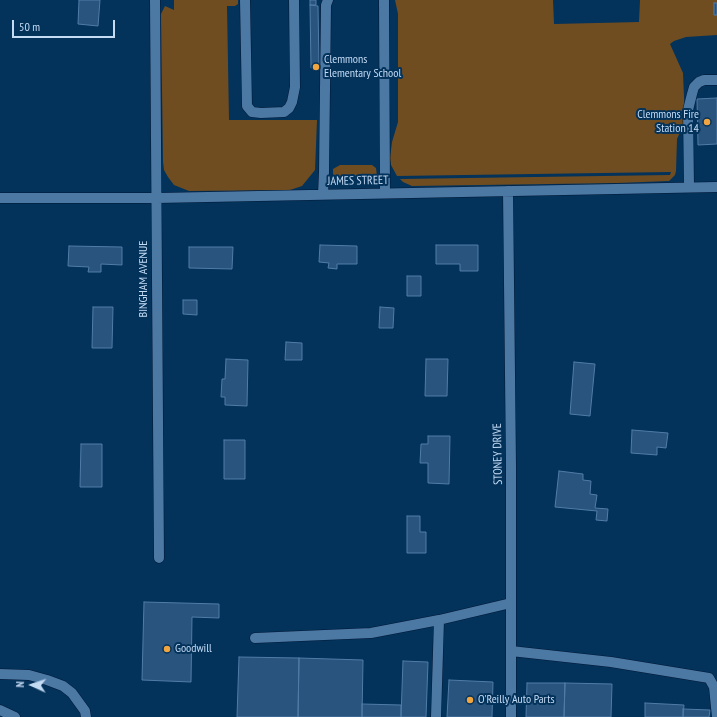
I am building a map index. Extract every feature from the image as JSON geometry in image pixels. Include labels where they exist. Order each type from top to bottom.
[{"type":"street","name":"BINGHAM AVENUE","points":[[154,0],[157,198],[159,558]]},
{"type":"street","points":[[245,0],[247,106],[252,112],[284,112],[289,108],[292,102],[295,87],[294,0]]},
{"type":"street","points":[[323,194],[326,5],[328,0]]},
{"type":"street","points":[[384,0],[385,193]]},
{"type":"street","points":[[689,187],[688,110],[692,94],[694,87],[700,82],[704,80],[717,80]]},
{"type":"street","name":"JAMES STREET","points":[[0,198],[157,198],[717,187]]},
{"type":"street","name":"STONEY DRIVE","points":[[508,191],[512,651],[511,717]]},
{"type":"street","points":[[255,638],[372,633],[439,620],[511,603]]},
{"type":"street","points":[[436,717],[439,620]]},
{"type":"street","points":[[512,651],[611,662],[709,678],[714,687],[717,717]]},
{"type":"street","points":[[0,674],[29,675],[63,686],[72,693],[83,715]]},
{"type":"street","points":[[0,710],[15,717]]},
{"type":"shaded area","points":[[174,0],[238,0],[238,4],[235,6],[227,6],[229,120],[317,120],[315,170],[302,186],[290,190],[189,191],[174,185],[168,177],[164,170],[163,162],[161,14],[165,6],[174,10]]},
{"type":"shaded area","points":[[395,0],[553,0],[554,24],[639,22],[640,0],[717,0],[717,35],[686,37],[670,44],[683,73],[685,121],[677,139],[675,175],[669,181],[617,183],[412,186],[403,182],[400,179],[670,175],[671,172],[397,176],[391,165],[390,158],[392,142],[398,122],[398,14]]},
{"type":"shaded area","points":[[340,165],[372,165],[376,168],[377,176],[333,177],[333,169]]},
{"type":"building","points":[[79,0],[100,0],[98,26],[78,24]]},
{"type":"building","points":[[310,0],[316,0],[316,5],[310,5]]},
{"type":"building","points":[[714,3],[717,3],[717,15],[714,15]]},
{"type":"building","points":[[310,5],[318,6],[319,67],[311,68]]},
{"type":"building","name":"Clemmons Fire Station 14","points":[[717,98],[717,144],[698,145],[697,99]]},
{"type":"building","points":[[320,245],[357,246],[357,264],[337,264],[337,269],[328,268],[329,263],[319,262]]},
{"type":"building","points":[[436,245],[478,245],[478,271],[460,271],[460,264],[436,264]]},
{"type":"building","points":[[69,246],[122,247],[122,265],[101,264],[101,272],[88,272],[89,267],[68,266]]},
{"type":"building","points":[[189,247],[233,247],[232,269],[189,268]]},
{"type":"building","points":[[407,276],[421,276],[421,296],[407,296]]},
{"type":"building","points":[[183,300],[197,300],[197,315],[183,314]]},
{"type":"building","points":[[93,307],[113,307],[112,348],[92,348]]},
{"type":"building","points":[[380,307],[394,308],[393,328],[379,328]]},
{"type":"building","points":[[286,342],[302,343],[302,360],[285,360]]},
{"type":"building","points":[[226,359],[248,360],[247,406],[225,405],[225,397],[221,397],[222,379],[225,379]]},
{"type":"building","points":[[426,359],[448,359],[447,396],[425,396]]},
{"type":"building","points":[[574,362],[595,364],[590,416],[570,414]]},
{"type":"building","points":[[632,430],[668,433],[666,448],[657,447],[657,455],[631,453]]},
{"type":"building","points":[[428,436],[450,436],[449,484],[428,483],[428,463],[420,463],[421,444],[428,444]]},
{"type":"building","points":[[224,440],[245,440],[245,479],[224,479]]},
{"type":"building","points":[[81,444],[102,444],[102,487],[80,487]]},
{"type":"building","points":[[559,471],[583,474],[583,480],[591,481],[590,494],[597,495],[595,508],[608,509],[607,521],[596,520],[597,511],[555,507]]},
{"type":"building","points":[[407,516],[420,516],[420,532],[426,532],[426,553],[407,553]]},
{"type":"building","name":"Goodwill","points":[[144,602],[219,604],[219,618],[192,617],[191,682],[142,680]]},
{"type":"building","points":[[239,657],[299,658],[298,717],[237,717]]},
{"type":"building","points":[[299,658],[363,660],[362,717],[298,717]]},
{"type":"building","points":[[403,661],[428,662],[426,717],[401,717]]},
{"type":"building","name":"O'Reilly Auto Parts","points":[[449,680],[493,682],[492,717],[447,717]]},
{"type":"building","points":[[527,683],[565,683],[564,717],[526,717]]},
{"type":"building","points":[[565,683],[612,684],[611,717],[564,717]]},
{"type":"building","points":[[645,703],[684,705],[683,717],[645,717]]},
{"type":"building","points":[[362,704],[401,705],[401,717],[362,717]]},
{"type":"building","points":[[683,709],[710,710],[709,717],[683,717]]},
{"type":"place","name":"Clemmons Elementary School","points":[[316,67]]},
{"type":"place","name":"Clemmons Fire Station 14","points":[[707,122]]},
{"type":"place","name":"Goodwill","points":[[167,649]]},
{"type":"place","name":"O'Reilly Auto Parts","points":[[470,700]]}]
